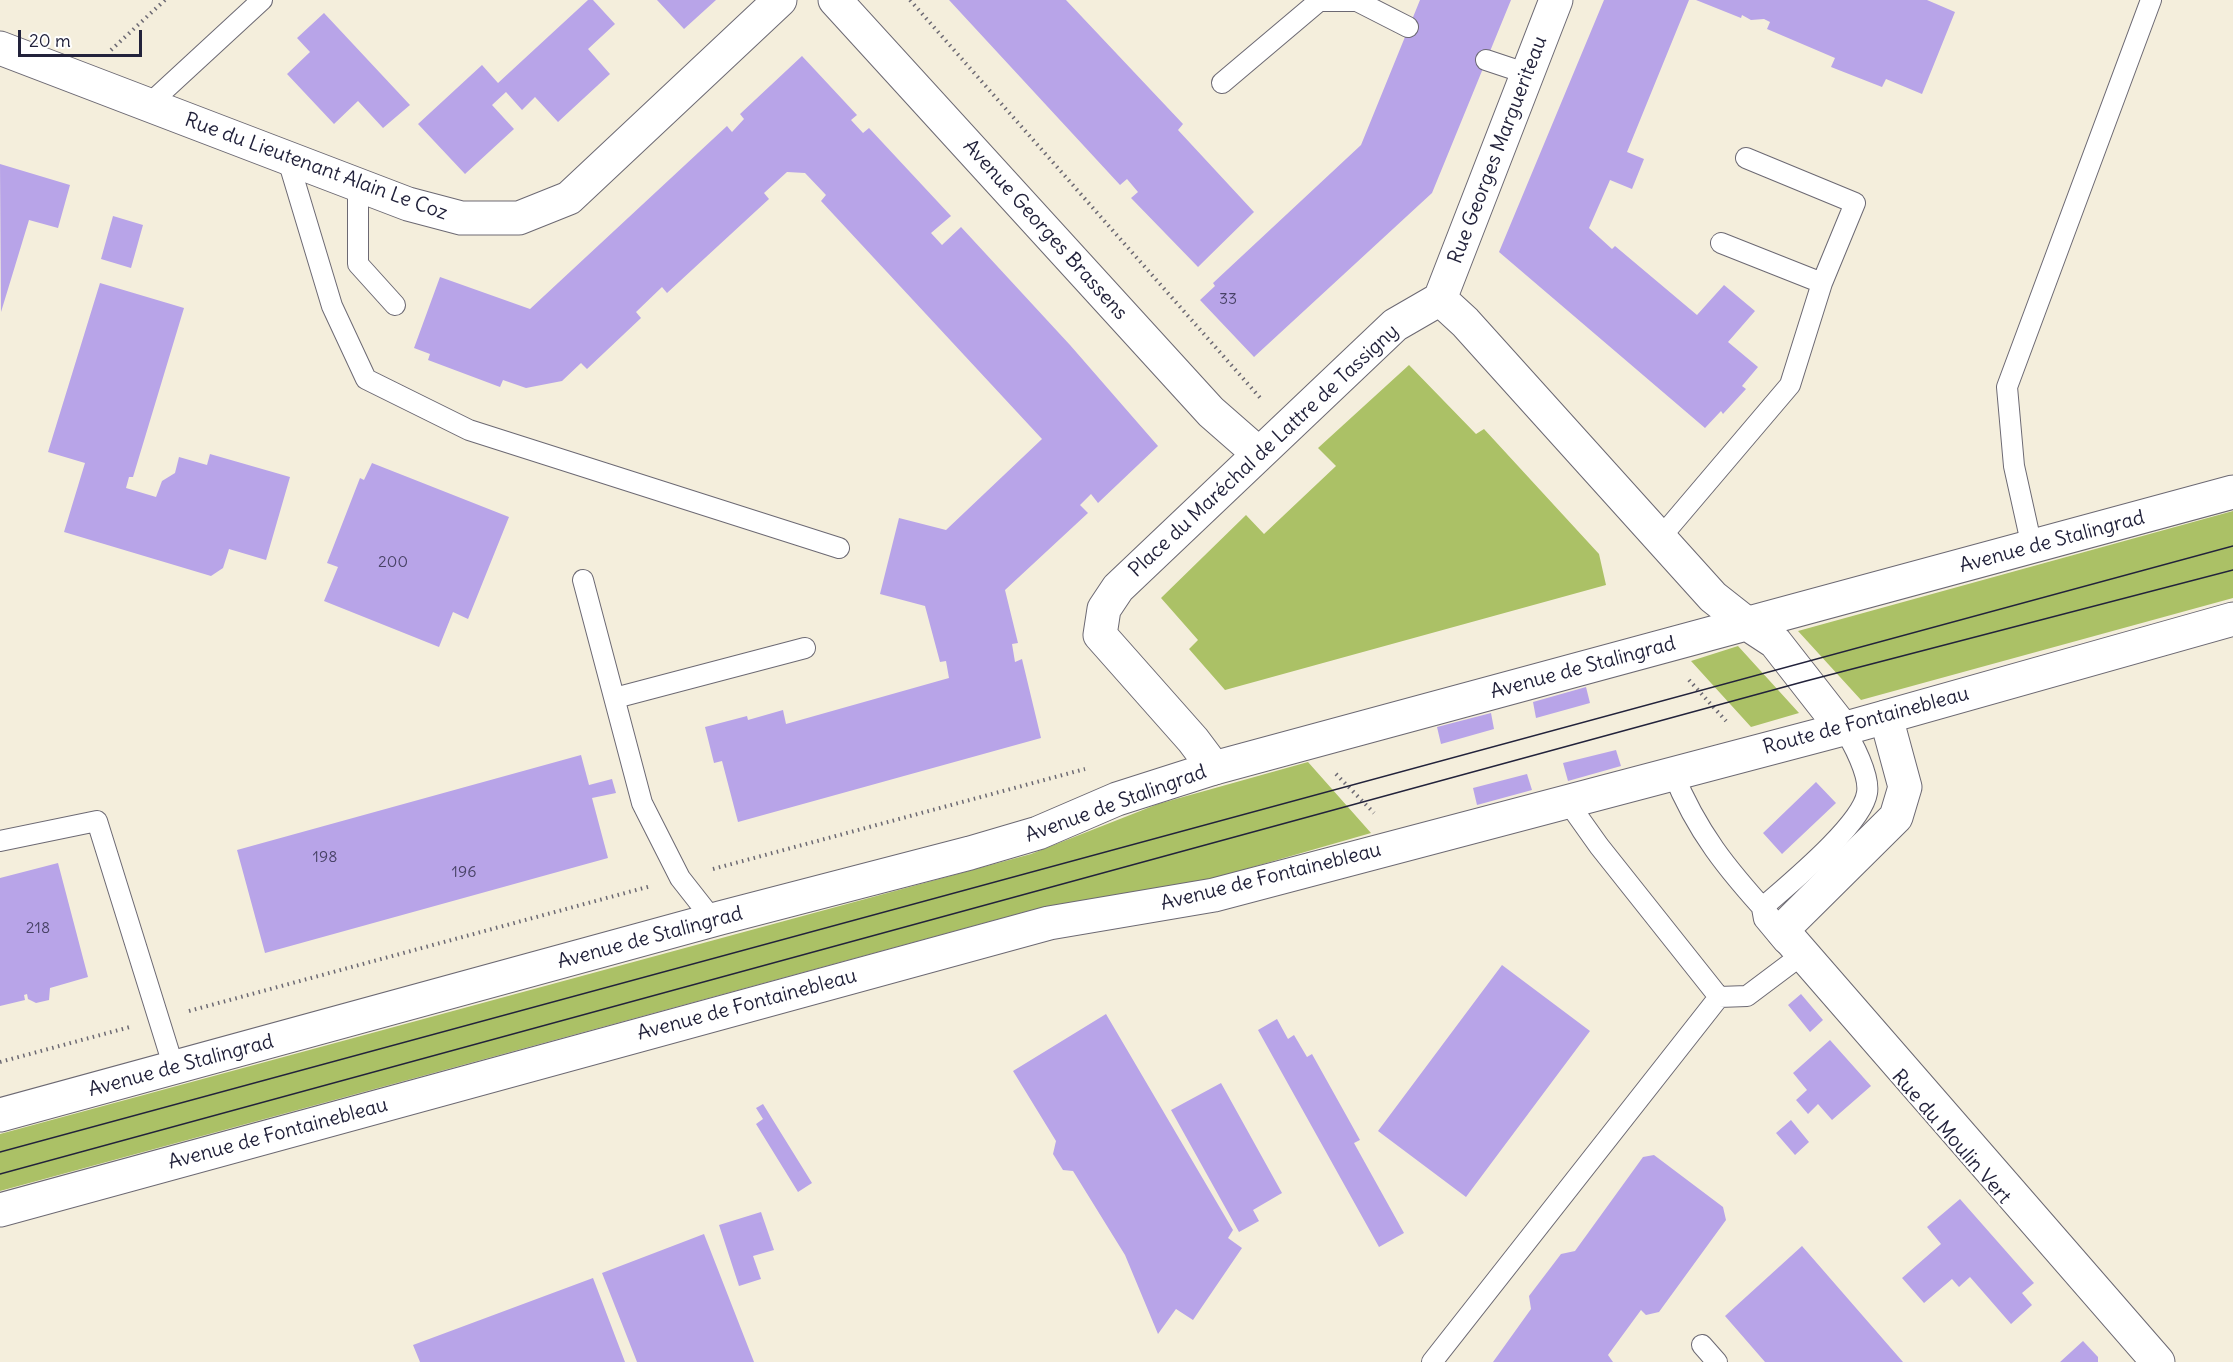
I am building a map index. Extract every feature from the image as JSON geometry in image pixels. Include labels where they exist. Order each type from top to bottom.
[{"type":"main road","name":"Rue du Lieutenant Alain Le Coz","points":[[0,48],[408,204],[460,218],[519,218],[569,198],[780,0]]},
{"type":"main road","name":"Avenue Georges Brassens","points":[[835,0],[1210,412],[1259,454]]},
{"type":"main road","name":"Rue Georges Margueriteau","points":[[1440,299],[1557,0]]},
{"type":"main road","name":"Place du Maréchal de Lattre de Tassigny","points":[[1214,768],[1193,740],[1100,634],[1104,609],[1118,588],[1395,325],[1440,299]]},
{"type":"main road","points":[[1440,299],[1465,322],[1713,597],[1774,642],[1843,729]]},
{"type":"main road","name":"Avenue de Stalingrad","points":[[0,1115],[1038,833],[1117,799],[1214,768],[2233,492]]},
{"type":"main road","name":"Route de Fontainebleau","points":[[1498,819],[1843,729],[2233,619]]},
{"type":"main road","points":[[1786,937],[1896,817],[1905,787],[1886,717]]},
{"type":"main road","name":"Avenue de Fontainebleau","points":[[0,1210],[1049,923],[1214,895],[1498,819]]},
{"type":"main road","name":"Rue du Moulin Vert","points":[[1786,937],[2158,1362]]},
{"type":"lane","points":[[147,106],[262,0]]},
{"type":"lane","points":[[2032,547],[2014,466],[2007,387],[2151,0]]},
{"type":"lane","points":[[1222,83],[1318,1],[1357,1],[1408,27]]},
{"type":"lane","points":[[1486,60],[1528,74]]},
{"type":"lane","points":[[1660,538],[1790,385],[1822,283],[1855,203],[1746,158]]},
{"type":"lane","points":[[288,160],[332,306],[366,379],[469,430],[839,548]]},
{"type":"lane","points":[[358,185],[358,264],[395,304]]},
{"type":"lane","points":[[1720,243],[1822,283]]},
{"type":"lane","points":[[583,580],[642,803],[680,878],[713,920]]},
{"type":"lane","points":[[615,698],[805,648]]},
{"type":"lane","points":[[1432,1362],[1719,997],[1748,996],[1786,937],[1813,862],[1861,811],[1868,791],[1855,745],[1843,729]]},
{"type":"lane","name":"Rue du Moulin Vert","points":[[1673,773],[1689,812],[1723,864],[2146,1362]]},
{"type":"lane","points":[[1567,801],[1599,846],[1719,997]]},
{"type":"lane","points":[[0,841],[97,821],[174,1068]]},
{"type":"lane","points":[[1702,1345],[1717,1362]]},
{"type":"path","points":[[80,80],[165,0]]},
{"type":"path","points":[[910,0],[1286,428]]},
{"type":"path","points":[[1661,648],[1754,752]]},
{"type":"path","points":[[1306,744],[1404,844]]},
{"type":"path","points":[[0,1062],[1095,766]]},
{"type":"green space","points":[[1409,365],[1476,434],[1484,429],[1599,554],[1606,585],[1225,690],[1189,649],[1198,640],[1161,598],[1246,515],[1264,534],[1336,466],[1318,448]]},
{"type":"green space","points":[[2233,511],[2233,598],[1861,700],[1798,631]]},
{"type":"green space","points":[[1738,646],[1799,713],[1751,727],[1691,661]]},
{"type":"green space","points":[[1308,762],[1371,833],[1204,881],[1032,910],[0,1191],[0,1134],[1031,854],[1158,804]]},
{"type":"building","points":[[588,0],[593,0],[615,24],[588,49],[610,74],[558,122],[535,97],[522,110],[506,92],[492,105],[514,129],[465,174],[418,124],[482,65],[498,83]]},
{"type":"building","points":[[657,0],[716,0],[684,29]]},
{"type":"building","points":[[949,0],[1066,0],[1183,124],[1178,130],[1254,212],[1198,267],[1131,198],[1138,192],[1127,179],[1120,185]]},
{"type":"building","points":[[1420,0],[1511,0],[1432,193],[1254,357],[1200,300],[1215,286],[1213,283],[1361,145]]},
{"type":"building","points":[[1604,0],[1689,0],[1627,152],[1644,159],[1632,189],[1610,180],[1589,228],[1612,249],[1615,246],[1697,315],[1724,285],[1755,311],[1728,342],[1758,367],[1742,386],[1746,389],[1723,414],[1721,411],[1705,428],[1499,252]]},
{"type":"building","points":[[1696,0],[1927,0],[1955,12],[1922,94],[1886,79],[1882,87],[1831,67],[1835,58],[1767,29],[1770,22],[1764,19],[1751,20],[1742,15],[1741,18]]},
{"type":"building","points":[[324,13],[410,105],[383,128],[358,101],[334,124],[287,74],[310,52],[297,38]]},
{"type":"building","points":[[802,56],[857,115],[851,120],[863,133],[869,128],[951,216],[931,233],[942,245],[961,227],[1070,345],[1158,446],[1098,503],[1091,494],[1080,505],[1088,513],[1005,590],[1018,643],[1012,644],[1015,662],[1022,659],[1041,738],[738,822],[722,761],[714,763],[705,727],[747,716],[748,720],[783,710],[786,724],[949,678],[946,661],[940,662],[925,606],[880,594],[899,518],[946,530],[1042,439],[821,201],[826,195],[805,173],[787,172],[764,193],[769,199],[667,293],[662,287],[636,312],[641,318],[587,369],[581,363],[562,381],[526,388],[503,380],[500,387],[428,360],[430,354],[414,348],[440,277],[530,309],[727,126],[732,132],[744,119],[740,114]]},
{"type":"building","points":[[0,164],[70,185],[58,228],[29,220],[1,312]]},
{"type":"building","points":[[113,216],[143,225],[131,268],[101,259]]},
{"type":"building","points":[[100,283],[184,308],[133,477],[129,477],[126,488],[156,497],[162,481],[175,473],[179,457],[207,465],[210,454],[290,477],[266,560],[229,549],[223,568],[211,576],[64,532],[85,463],[48,452]]},
{"type":"building","points":[[372,463],[509,517],[468,619],[453,612],[439,647],[324,601],[338,567],[327,563],[360,478],[364,480]]},
{"type":"building","points":[[1586,687],[1590,703],[1536,718],[1533,702]]},
{"type":"building","points":[[1491,713],[1494,729],[1441,744],[1437,727]]},
{"type":"building","points":[[1616,750],[1621,766],[1568,781],[1563,763]]},
{"type":"building","points":[[581,755],[589,785],[612,779],[616,793],[592,798],[608,858],[265,953],[237,850]]},
{"type":"building","points":[[1527,774],[1532,790],[1477,805],[1473,788]]},
{"type":"building","points":[[1816,782],[1836,803],[1782,854],[1763,833]]},
{"type":"building","points":[[58,863],[88,977],[50,988],[49,1000],[36,1003],[28,999],[27,994],[24,995],[25,1000],[0,1006],[0,878]]},
{"type":"building","points":[[1502,965],[1590,1031],[1466,1197],[1378,1131]]},
{"type":"building","points":[[1801,994],[1823,1020],[1810,1032],[1788,1005]]},
{"type":"building","points":[[1106,1014],[1233,1230],[1228,1238],[1242,1248],[1193,1320],[1176,1309],[1158,1334],[1125,1255],[1073,1171],[1063,1170],[1053,1154],[1056,1141],[1013,1071]]},
{"type":"building","points":[[1277,1019],[1288,1039],[1294,1035],[1307,1057],[1312,1054],[1360,1140],[1354,1143],[1404,1233],[1379,1247],[1258,1030]]},
{"type":"building","points":[[1830,1040],[1871,1086],[1832,1120],[1818,1104],[1808,1114],[1796,1100],[1807,1090],[1793,1073]]},
{"type":"building","points":[[1221,1083],[1282,1193],[1253,1210],[1259,1221],[1239,1232],[1171,1110]]},
{"type":"building","points":[[763,1104],[812,1183],[798,1192],[756,1124],[763,1119],[756,1108]]},
{"type":"building","points":[[1791,1120],[1809,1142],[1795,1155],[1776,1133]]},
{"type":"building","points":[[1654,1155],[1723,1207],[1726,1220],[1659,1312],[1646,1315],[1641,1310],[1608,1355],[1613,1362],[1493,1362],[1531,1309],[1529,1296],[1561,1254],[1575,1251],[1643,1157]]},
{"type":"building","points":[[1960,1199],[2034,1283],[2022,1293],[2032,1305],[2011,1324],[1970,1277],[1959,1287],[1952,1279],[1924,1303],[1902,1278],[1941,1244],[1927,1227]]},
{"type":"building","points":[[761,1212],[774,1250],[753,1256],[761,1279],[739,1286],[719,1225]]},
{"type":"building","points":[[704,1234],[754,1362],[637,1362],[602,1273]]},
{"type":"building","points":[[1802,1246],[1903,1362],[1765,1362],[1725,1316]]},
{"type":"building","points":[[593,1278],[625,1362],[420,1362],[413,1345]]},
{"type":"building","points":[[2083,1341],[2098,1357],[2098,1362],[2060,1362]]},
{"type":"tram line","points":[[0,1152],[2233,546]]},
{"type":"tram line","points":[[0,1174],[1806,681],[2233,570]]}]
